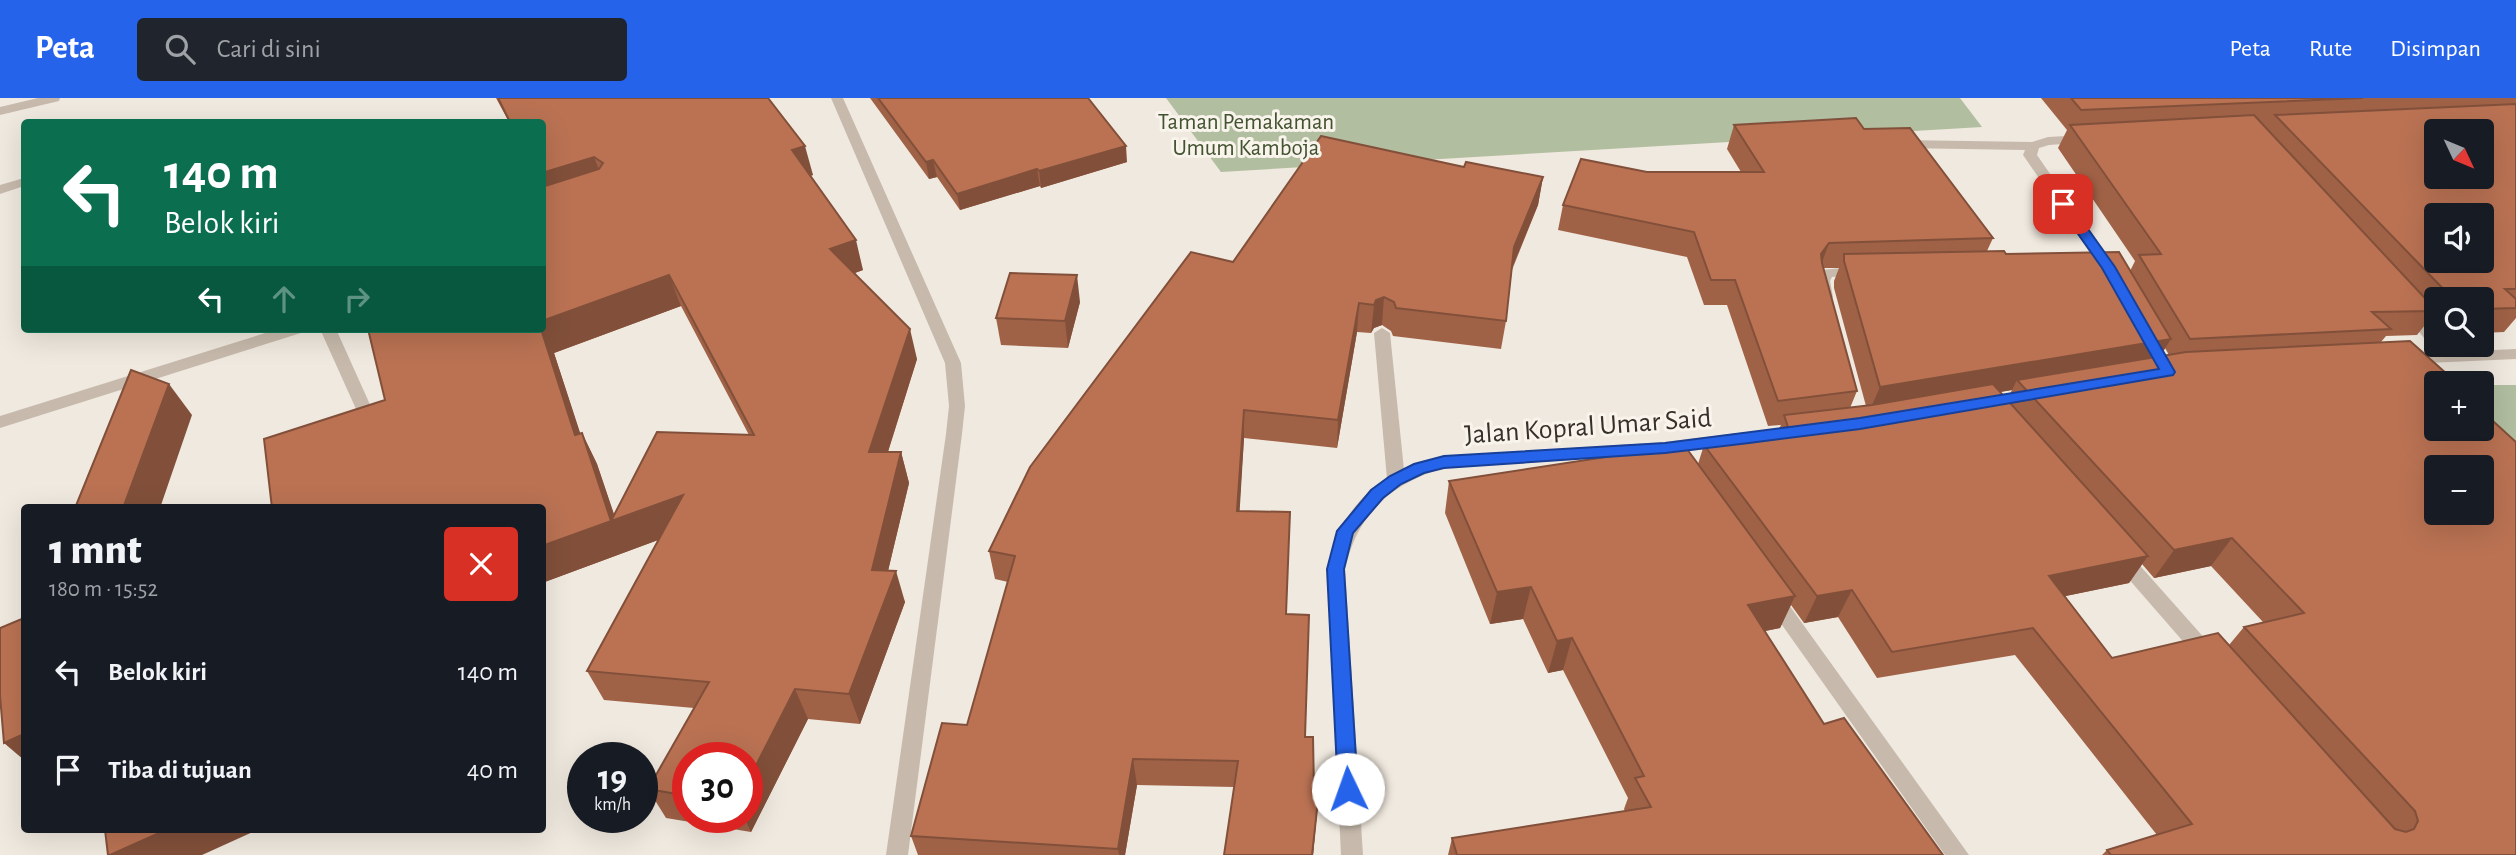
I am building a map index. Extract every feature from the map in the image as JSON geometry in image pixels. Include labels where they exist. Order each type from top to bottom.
[{"type":"street","points":[[0,111],[54,98]]},
{"type":"street","points":[[837,98],[953,363],[956,384],[954,434],[897,855]]},
{"type":"street","points":[[1901,144],[2033,146],[2048,141],[2100,138]]},
{"type":"street","points":[[2033,146],[2030,155],[2033,162],[2102,267],[2122,291]]},
{"type":"street","points":[[0,190],[21,183]]},
{"type":"street","points":[[1829,313],[1822,281],[1827,273],[1875,271]]},
{"type":"street","points":[[2395,296],[2424,327]]},
{"type":"street","points":[[0,422],[279,333]]},
{"type":"street","points":[[330,333],[373,429]]},
{"type":"street","points":[[1381,333],[1396,480]]},
{"type":"street","points":[[2383,360],[2424,351]]},
{"type":"street","points":[[2494,352],[2516,354]]},
{"type":"street","name":"Jalan Kopral Umar Said","points":[[1352,855],[1336,569],[1346,531],[1377,494],[1419,468],[1444,462],[1665,448],[1762,436]]},
{"type":"street","points":[[1665,448],[1682,471]]},
{"type":"street","points":[[2103,537],[2221,670]]},
{"type":"street","points":[[1763,584],[1958,855]]},
{"type":"green space","name":"Taman Pemakaman Umum Kamboja","points":[[1166,98],[1960,98],[1982,127],[1221,172]]},
{"type":"green space","points":[[2494,385],[2516,385],[2516,456],[2494,436]]},
{"type":"building","points":[[498,98],[768,98],[805,146],[792,150],[856,240],[830,249],[910,329],[869,452],[901,452],[872,570],[896,571],[849,694],[795,689],[763,752],[763,742],[675,742],[709,682],[587,671],[683,495],[546,545],[546,504],[272,504],[264,439],[385,400],[369,333],[542,333],[575,435],[582,433],[611,521],[657,432],[754,435],[669,275],[546,320],[546,186],[599,169],[603,163],[594,157],[546,172],[546,119],[508,119]]},
{"type":"building","points":[[878,98],[1088,98],[1126,146],[1039,171],[1037,169],[957,194],[933,160],[926,162]]},
{"type":"building","points":[[2071,98],[2363,98],[2081,110]]},
{"type":"building","points":[[2516,104],[2516,289],[2505,289],[2516,299],[2516,308],[2494,309],[2494,287],[2441,287],[2428,273],[2494,273],[2494,203],[2424,203],[2424,269],[2275,115]]},
{"type":"building","points":[[2254,115],[2424,297],[2424,311],[2372,312],[2391,329],[2190,339],[2139,255],[2161,254],[2070,125]]},
{"type":"building","points":[[1856,118],[1864,129],[1910,128],[1993,238],[1829,243],[1821,254],[1822,263],[1857,391],[1778,401],[1735,280],[1711,280],[1694,232],[1563,205],[1581,159],[1647,172],[1764,172],[1734,125]]},
{"type":"building","points":[[1321,136],[1464,167],[1466,162],[1543,177],[1514,247],[1506,321],[1396,308],[1394,302],[1384,297],[1376,300],[1374,305],[1359,303],[1338,420],[1244,410],[1237,511],[1290,512],[1286,614],[1309,615],[1305,737],[1313,737],[1314,790],[1319,791],[1312,855],[1224,855],[1238,761],[1133,759],[1118,849],[911,836],[942,723],[967,725],[1015,556],[989,551],[1030,467],[1191,252],[1233,262]]},
{"type":"building","points":[[2004,251],[2006,254],[2119,252],[2171,339],[1880,387],[1844,254]]},
{"type":"building","points":[[1010,273],[1077,275],[1065,321],[996,318]]},
{"type":"building","points":[[2410,341],[2424,354],[2424,357],[2428,357],[2444,371],[2424,371],[2424,441],[2494,441],[2494,422],[2516,442],[2516,855],[2111,855],[2107,850],[2192,824],[2033,628],[1892,652],[1852,590],[1817,596],[1704,445],[1788,427],[1784,415],[1872,405],[1993,384],[2148,556],[2049,576],[2112,658],[2218,633],[2395,829],[2406,832],[2414,829],[2418,821],[2415,811],[2244,627],[2304,613],[2232,538],[2174,550],[2017,380],[2186,352]]},
{"type":"building","points":[[131,370],[169,384],[124,504],[77,504]]},
{"type":"building","points":[[1684,445],[1795,596],[1748,605],[1824,724],[1844,718],[1943,855],[1457,855],[1452,838],[1651,807],[1635,778],[1644,776],[1572,638],[1557,641],[1531,587],[1497,592],[1449,481]]},
{"type":"building","points":[[21,619],[21,735],[4,743],[0,696],[0,628]]},
{"type":"building","points":[[672,747],[672,793],[658,791],[658,771]]},
{"type":"building","points":[[105,833],[159,833],[110,855]]},
{"type":"route","points":[[1348,789],[1336,569],[1338,552],[1346,531],[1377,494],[1419,468],[1444,462],[1665,448],[1749,438],[1860,424],[2168,372],[2108,267],[2063,204]]}]
